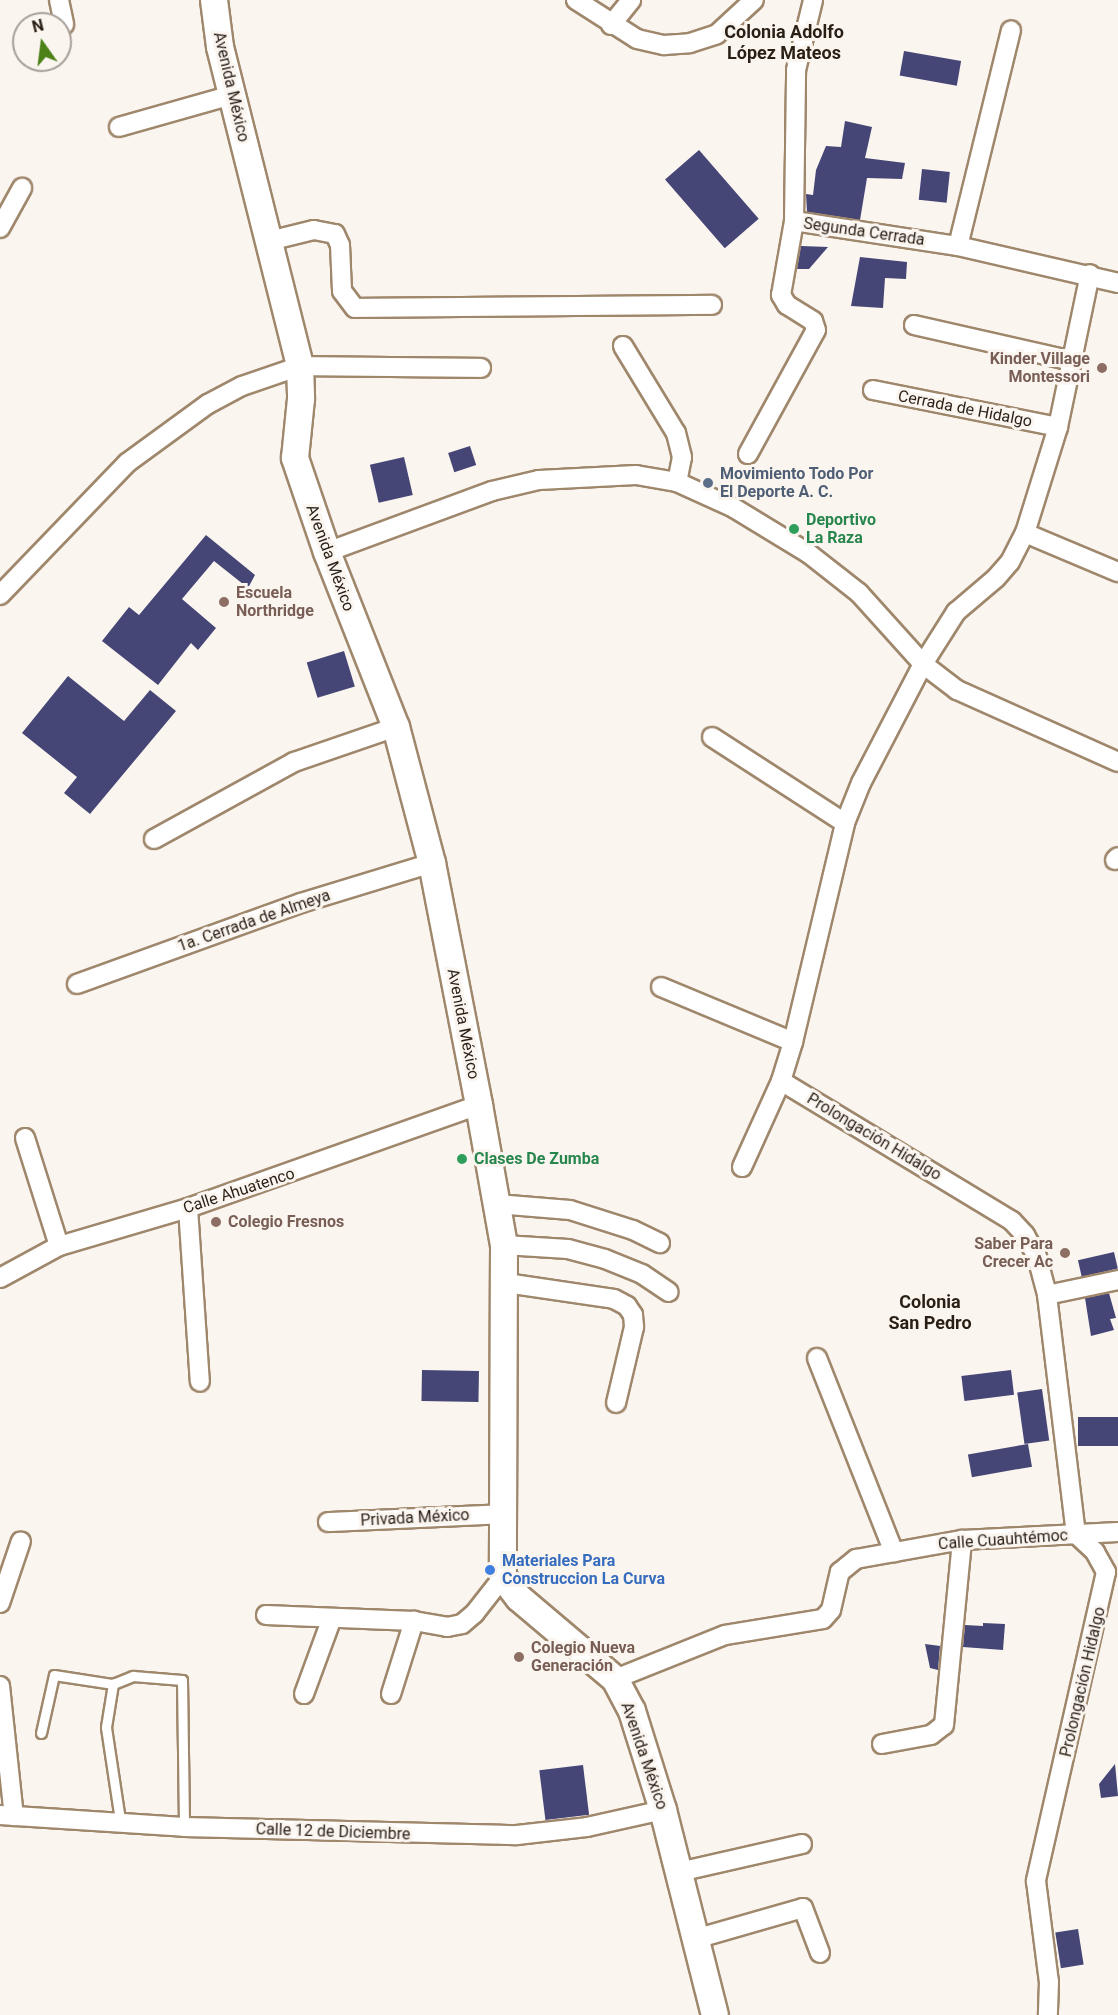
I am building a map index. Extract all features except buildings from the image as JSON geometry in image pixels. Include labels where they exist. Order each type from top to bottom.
[{"type":"main road","name":"Avenida México","points":[[214,0],[232,95],[300,366],[301,399],[295,458],[327,552],[396,728],[432,863],[479,1105],[504,1245],[506,1283],[503,1577],[519,1598],[615,1679],[633,1711],[680,1872],[715,2015]]},
{"type":"street","points":[[576,0],[637,39],[664,45],[690,43],[717,34],[754,0]]},
{"type":"street","points":[[611,24],[631,0]]},
{"type":"street","name":"Segunda Cerrada","points":[[813,0],[796,70],[794,221],[958,246],[1090,274],[1118,283]]},
{"type":"street","points":[[958,246],[1011,30]]},
{"type":"street","points":[[119,127],[232,95]]},
{"type":"street","points":[[0,228],[22,188]]},
{"type":"street","points":[[748,454],[816,330],[813,321],[786,305],[781,295],[794,221]]},
{"type":"street","points":[[269,241],[314,230],[335,234],[340,245],[342,291],[355,308],[712,305]]},
{"type":"street","points":[[742,1167],[781,1081],[793,1042],[845,823],[861,783],[923,664],[956,612],[1010,562],[1025,533],[1058,427],[1090,274]]},
{"type":"street","points":[[914,325],[1072,361]]},
{"type":"street","points":[[623,346],[676,433],[682,457],[677,482]]},
{"type":"street","points":[[0,595],[127,463],[208,404],[242,386],[300,366],[481,368]]},
{"type":"street","name":"Cerrada de Hidalgo","points":[[873,390],[1058,427]]},
{"type":"street","points":[[327,552],[492,491],[539,480],[636,475],[677,482],[735,508],[808,553],[859,593],[923,664],[980,704],[1118,762]]},
{"type":"street","points":[[1025,533],[1118,572]]},
{"type":"street","points":[[154,839],[294,762],[396,728]]},
{"type":"street","points":[[712,737],[845,823]]},
{"type":"street","name":"1a. Cerrada de Almeya","points":[[77,984],[301,903],[432,863]]},
{"type":"street","points":[[661,987],[744,1025],[793,1042]]},
{"type":"street","name":"Prolongación Hidalgo","points":[[781,1081],[1012,1221],[1025,1235],[1037,1257],[1047,1295],[1076,1534],[1095,1552],[1106,1572],[1036,1881],[1049,1982],[1048,2015]]},
{"type":"street","name":"Calle Ahuatenco","points":[[0,1278],[59,1246],[188,1208],[479,1105]]},
{"type":"street","points":[[25,1138],[59,1246]]},
{"type":"street","points":[[497,1204],[570,1210],[633,1230],[660,1244]]},
{"type":"street","points":[[188,1208],[200,1382]]},
{"type":"street","points":[[504,1245],[568,1249],[605,1259],[642,1274],[669,1292]]},
{"type":"street","points":[[1047,1295],[1118,1280]]},
{"type":"street","points":[[506,1283],[614,1299],[627,1306],[633,1315],[634,1327],[616,1402]]},
{"type":"street","points":[[817,1358],[894,1552]]},
{"type":"street","name":"Privada México","points":[[328,1522],[503,1514]]},
{"type":"street","name":"Calle Cuauhtémoc","points":[[615,1679],[716,1637],[823,1619],[831,1610],[836,1581],[847,1564],[894,1552],[962,1540],[1118,1532]]},
{"type":"street","points":[[882,1744],[931,1735],[944,1725],[962,1540]]},
{"type":"street","points":[[0,1603],[21,1541]]},
{"type":"street","points":[[266,1615],[414,1621],[447,1627],[462,1624],[503,1577]]},
{"type":"street","points":[[304,1694],[332,1618]]},
{"type":"street","points":[[391,1694],[414,1621]]},
{"type":"street","points":[[0,1686],[7,1815]]},
{"type":"street","name":"Calle 12 de Diciembre","points":[[7,1815],[184,1827],[517,1835],[587,1827],[663,1810]]},
{"type":"street","points":[[680,1872],[802,1844]]},
{"type":"street","points":[[695,1939],[803,1908],[820,1953]]},
{"type":"lane","points":[[41,1733],[54,1675],[113,1684],[133,1676],[182,1680],[184,1827]]},
{"type":"lane","points":[[113,1684],[106,1726],[120,1821]]},
{"type":"place","name":"Kinder Village Montessori","points":[[1102,368]]},
{"type":"place","name":"Movimiento Todo Por El Deporte A. C.","points":[[708,483]]},
{"type":"place","name":"Deportivo La Raza","points":[[794,529]]},
{"type":"place","name":"Escuela Northridge","points":[[224,602]]},
{"type":"place","name":"Clases De Zumba","points":[[462,1159]]},
{"type":"place","name":"Colegio Fresnos","points":[[216,1222]]},
{"type":"place","name":"Saber Para Crecer Ac","points":[[1065,1253]]},
{"type":"place","name":"Materiales Para Construccion La Curva","points":[[490,1570]]},
{"type":"place","name":"Colegio Nueva Generación","points":[[519,1657]]},
{"type":"district","name":"Colonia Adolfo López Mateos","points":[[784,43]]},
{"type":"district","name":"Colonia San Pedro","points":[[930,1313]]}]
